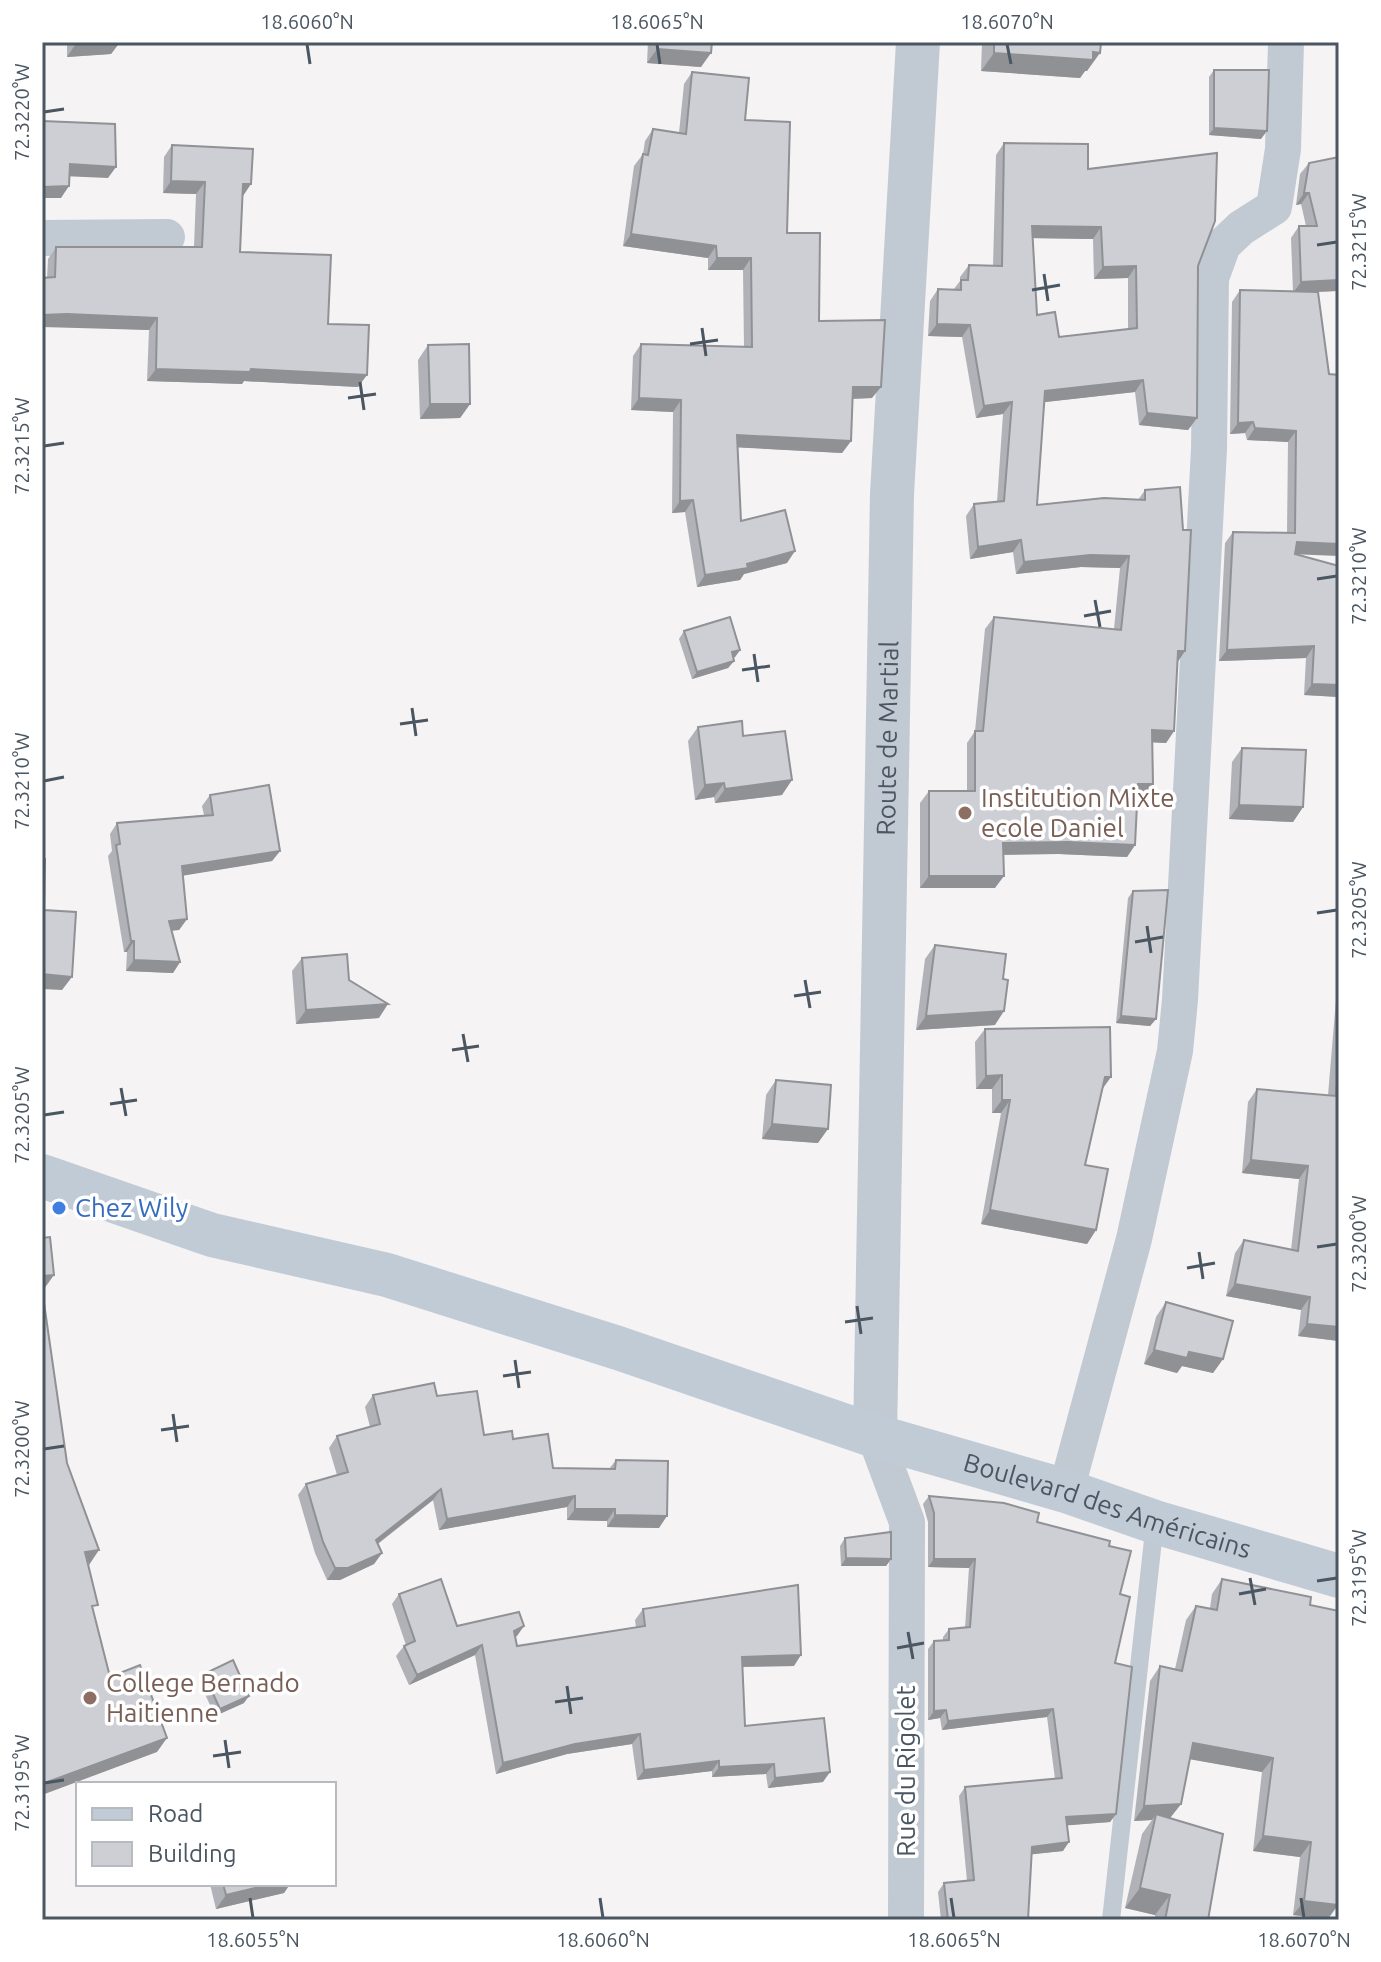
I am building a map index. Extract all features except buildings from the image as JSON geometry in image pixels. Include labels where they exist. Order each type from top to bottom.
[{"type":"main road","name":"Boulevard des Américains","points":[[42,1176],[212,1235],[387,1275],[618,1348],[875,1436],[1066,1491],[1155,1522],[1339,1576]]},
{"type":"street","name":"Route de Martial","points":[[875,1436],[892,494],[918,42]]},
{"type":"street","points":[[1066,1491],[1134,1239],[1175,1051],[1209,449],[1211,278],[1223,245],[1241,228],[1274,207],[1283,149],[1286,42]]},
{"type":"street","points":[[42,238],[167,237]]},
{"type":"street","name":"Rue du Rigolet","points":[[875,1436],[907,1522],[906,1920]]},
{"type":"lane","points":[[1111,1920],[1155,1522]]},
{"type":"place","name":"Institution Mixte ecole Daniel","points":[[965,813]]},
{"type":"place","name":"Chez Wily","points":[[59,1208]]},
{"type":"place","name":"College Bernado Haitienne","points":[[90,1698]]}]
